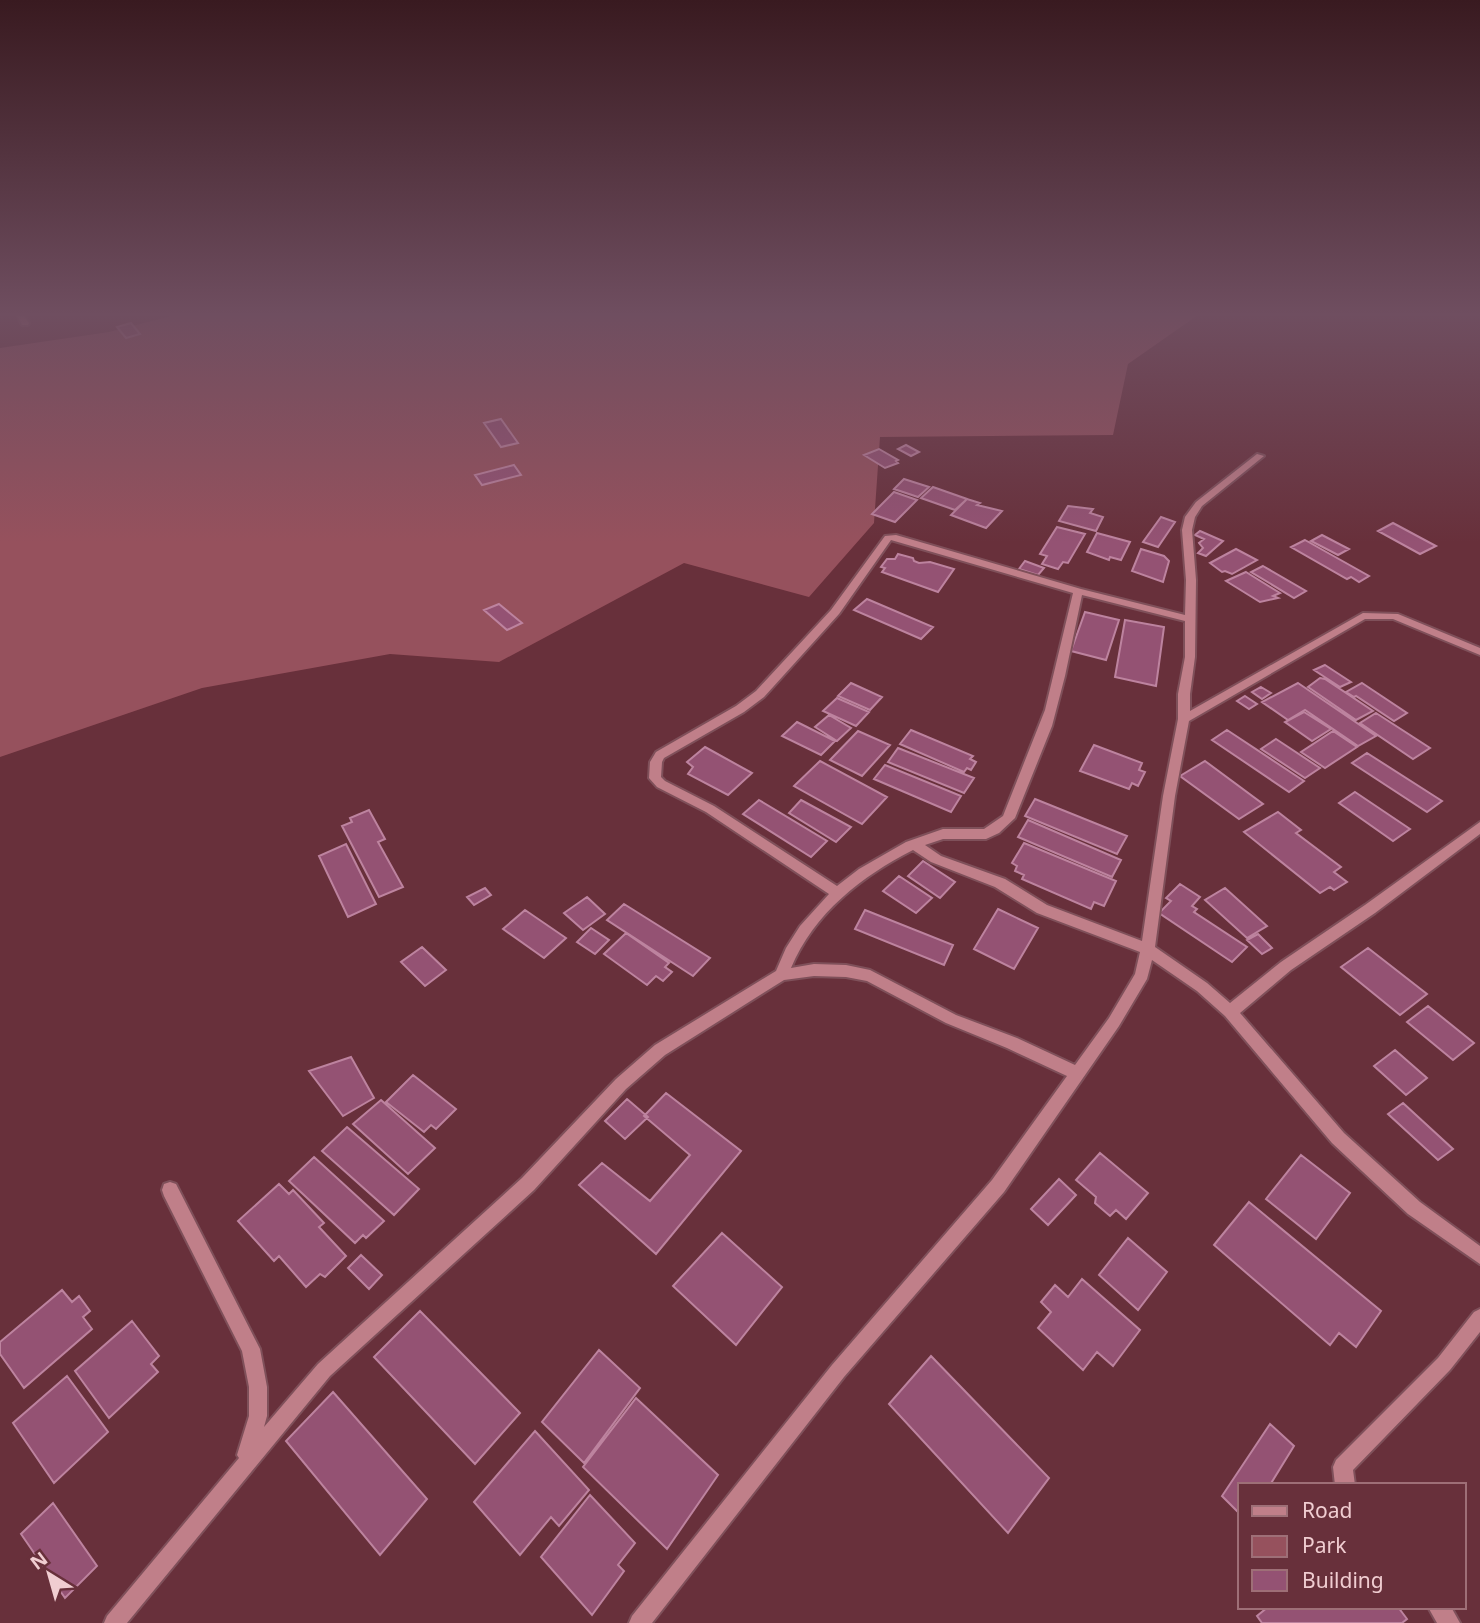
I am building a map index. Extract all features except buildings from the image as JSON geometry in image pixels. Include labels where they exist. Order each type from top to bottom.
[{"type":"street","points":[[639,1623],[838,1371],[998,1186],[1114,1022],[1142,975],[1169,796],[1184,719],[1184,694],[1190,657],[1192,580],[1187,530],[1190,517],[1199,505],[1260,456]]},
{"type":"street","points":[[838,893],[710,810],[661,783],[655,778],[654,771],[660,755],[740,709],[760,694],[835,612],[890,537],[1078,592],[1190,619]]},
{"type":"street","points":[[781,975],[795,945],[838,893],[869,868],[944,834],[980,836],[992,833],[1012,814],[1022,782],[1047,723],[1078,592]]},
{"type":"street","points":[[1184,719],[1363,616],[1394,616],[1480,652]]},
{"type":"street","points":[[1230,1012],[1286,967],[1370,909],[1480,827]]},
{"type":"street","points":[[916,845],[936,859],[1000,883],[1042,909],[1148,949],[1202,987],[1230,1012],[1338,1138],[1414,1208],[1480,1256]]},
{"type":"street","points":[[114,1623],[324,1370],[528,1184],[621,1084],[660,1050],[781,975],[814,970],[846,971],[870,976],[951,1019],[1012,1043],[1077,1074]]},
{"type":"street","points":[[170,1190],[251,1349],[258,1387],[258,1416],[245,1462]]},
{"type":"street","points":[[1345,1483],[1343,1467],[1444,1364],[1480,1318]]},
{"type":"green space","points":[[0,391],[1122,391],[1113,435],[880,437],[874,523],[809,597],[684,563],[499,662],[390,654],[202,688],[0,757]]}]
